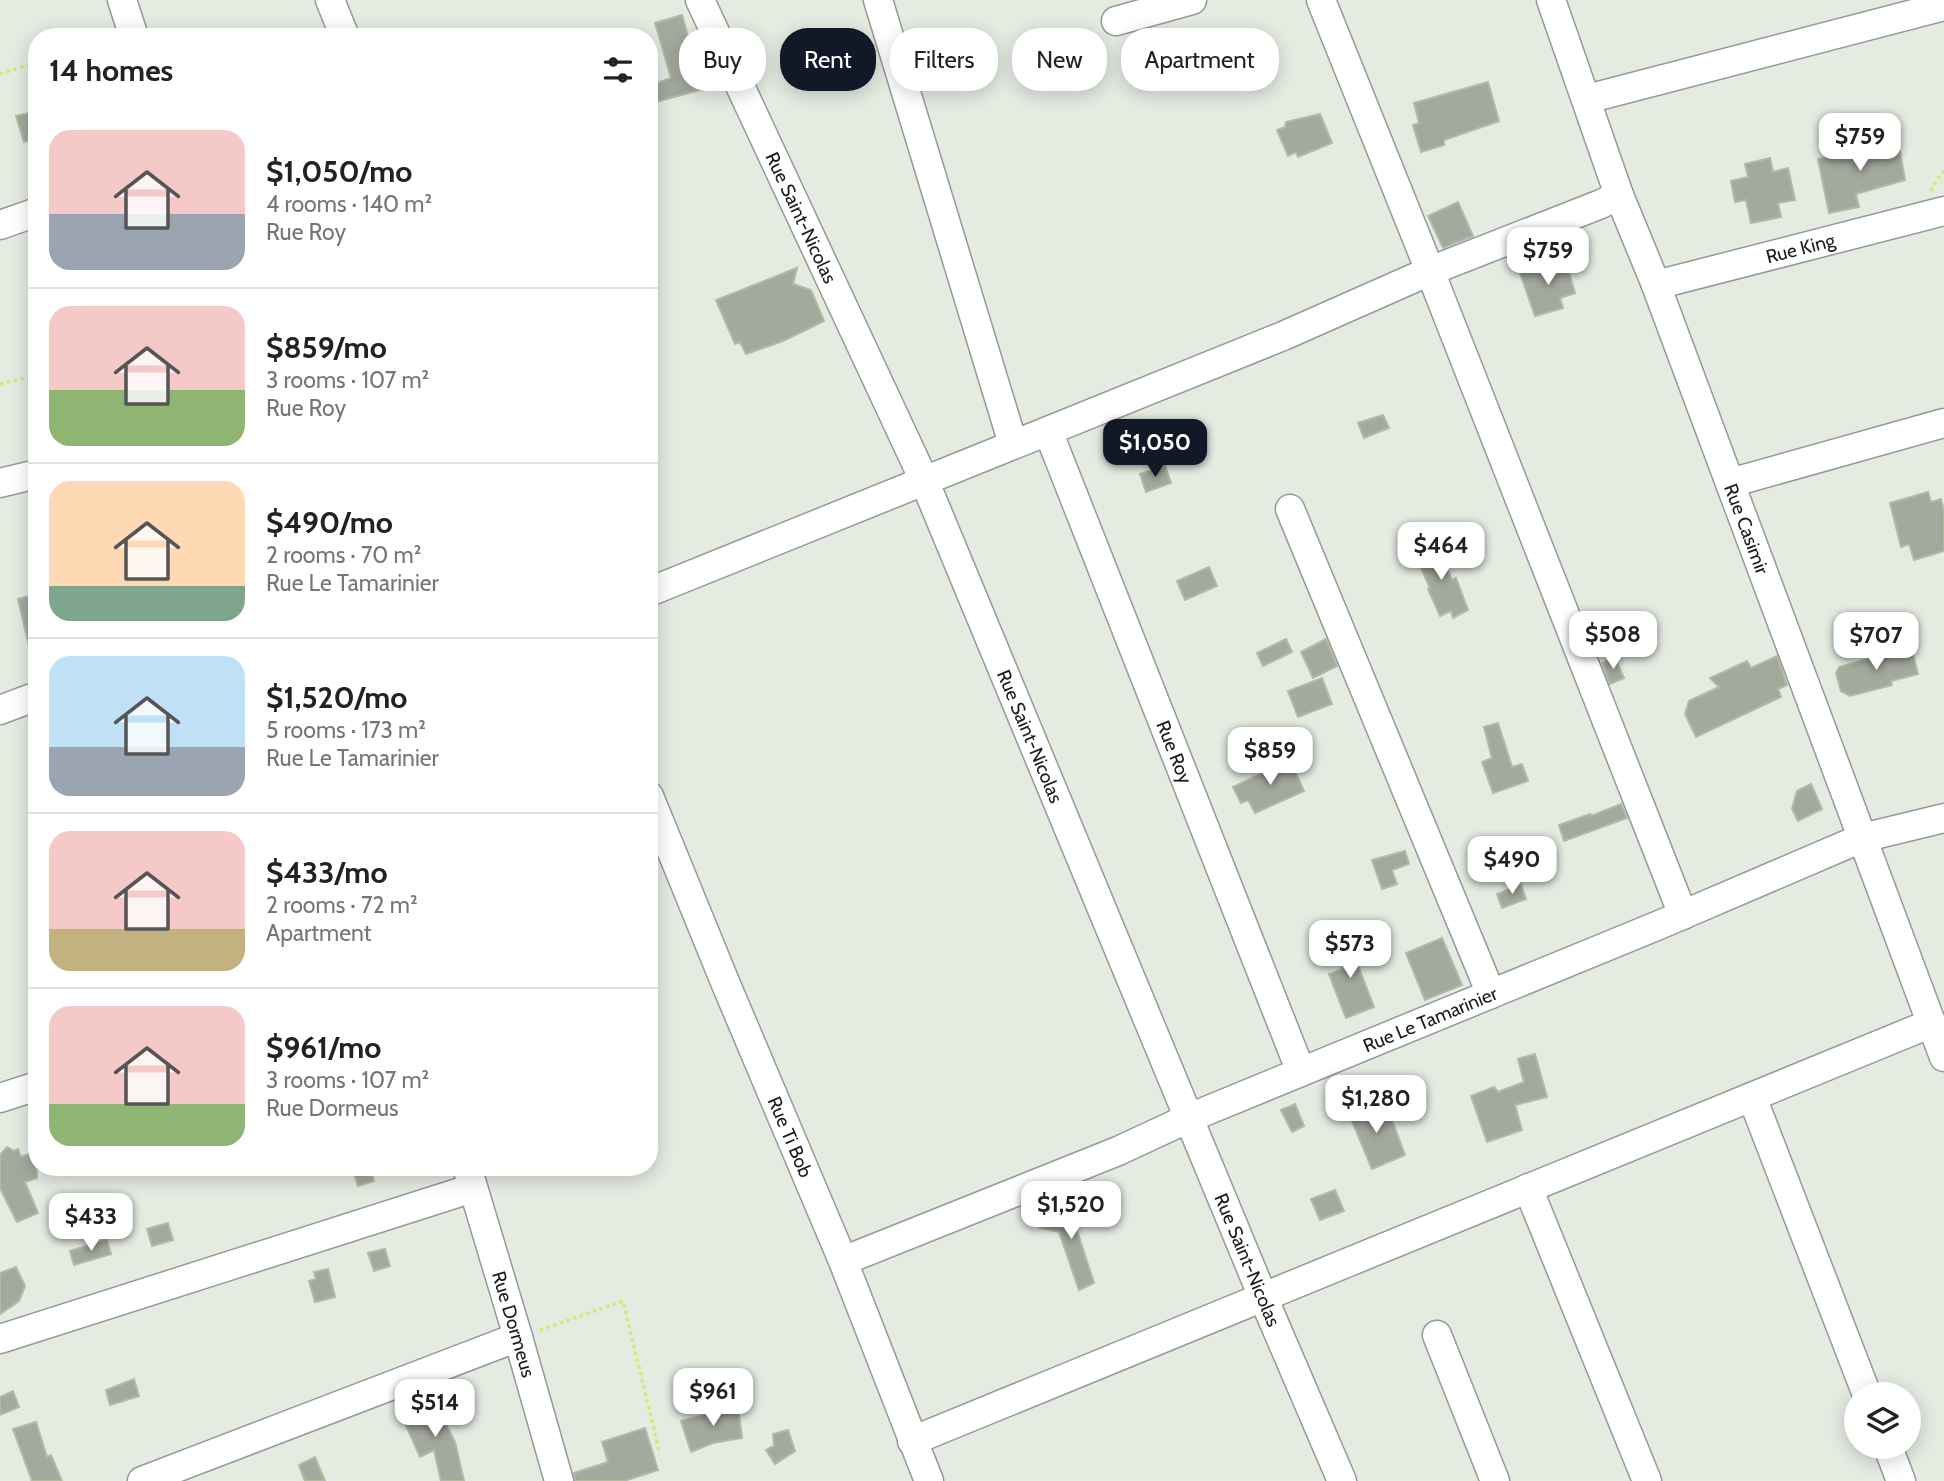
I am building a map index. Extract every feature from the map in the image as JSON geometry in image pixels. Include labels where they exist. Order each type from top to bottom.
[{"type":"street","points":[[122,0],[131,28]]},
{"type":"street","points":[[330,0],[341,28]]},
{"type":"street","name":"Rue Saint-Nicolas","points":[[700,0],[924,480],[1342,1481]]},
{"type":"street","points":[[878,0],[1013,444]]},
{"type":"street","points":[[1116,21],[1192,0]]},
{"type":"street","points":[[1321,0],[1683,915]]},
{"type":"street","name":"Rue Casimir","points":[[1551,0],[1619,195],[1656,285],[1944,1057]]},
{"type":"street","points":[[1587,99],[1944,6]]},
{"type":"street","points":[[658,589],[1283,336],[1430,271],[1619,195]]},
{"type":"street","name":"Rue King","points":[[1656,285],[1944,211]]},
{"type":"street","points":[[0,225],[28,215]]},
{"type":"street","points":[[1730,483],[1944,424]]},
{"type":"street","name":"Rue Roy","points":[[1048,431],[1301,1072]]},
{"type":"street","points":[[0,483],[28,476]]},
{"type":"street","points":[[1290,509],[1491,994]]},
{"type":"street","points":[[0,710],[28,699]]},
{"type":"street","name":"Rue Ti Bob","points":[[658,818],[843,1261],[929,1481]]},
{"type":"street","name":"Rue Le Tamarinier","points":[[843,1261],[1118,1151],[1189,1118],[1683,915],[1862,838],[1944,818]]},
{"type":"street","points":[[912,1441],[1932,1023]]},
{"type":"street","points":[[0,1098],[28,1089]]},
{"type":"street","points":[[1752,1097],[1862,1382]]},
{"type":"street","points":[[0,1339],[470,1177]]},
{"type":"street","name":"Rue Dormeus","points":[[470,1177],[559,1481]]},
{"type":"street","points":[[1528,1188],[1647,1481]]},
{"type":"street","points":[[1437,1335],[1495,1481]]},
{"type":"street","points":[[142,1481],[518,1337]]},
{"type":"street","points":[[1893,1459],[1901,1481]]},
{"type":"path","points":[[0,74],[28,65]]},
{"type":"path","points":[[0,384],[28,377]]},
{"type":"path","points":[[518,1337],[623,1301],[660,1454]]},
{"type":"building","points":[[682,15],[686,28],[679,28],[679,91],[696,91],[658,102],[658,83],[671,78],[655,23]]},
{"type":"building","points":[[1488,82],[1499,121],[1444,140],[1444,145],[1421,152],[1413,125],[1419,123],[1414,103]]},
{"type":"building","points":[[28,113],[28,141],[24,142],[16,116]]},
{"type":"building","points":[[1320,114],[1332,143],[1298,157],[1296,152],[1288,156],[1277,130],[1285,127],[1286,122]]},
{"type":"building","points":[[1882,138],[1885,146],[1898,140],[1905,180],[1856,194],[1859,207],[1829,213],[1818,159],[1864,150],[1862,144]]},
{"type":"building","points":[[1770,158],[1773,172],[1788,168],[1795,200],[1778,203],[1781,217],[1751,223],[1746,200],[1735,202],[1731,181],[1748,177],[1745,164]]},
{"type":"building","points":[[1458,202],[1473,236],[1443,248],[1428,216]]},
{"type":"building","points":[[1566,262],[1575,293],[1560,298],[1563,308],[1535,316],[1520,273]]},
{"type":"building","points":[[797,268],[793,284],[811,290],[824,321],[783,341],[746,354],[740,342],[735,344],[716,300]]},
{"type":"building","points":[[1383,415],[1389,428],[1364,438],[1358,423]]},
{"type":"building","points":[[1165,466],[1171,483],[1146,492],[1140,474]]},
{"type":"building","points":[[1928,492],[1931,502],[1941,499],[1944,511],[1944,551],[1914,560],[1909,544],[1901,547],[1890,503]]},
{"type":"building","points":[[1435,542],[1452,580],[1456,578],[1468,610],[1453,618],[1451,611],[1440,616],[1414,552]]},
{"type":"building","points":[[1209,567],[1217,586],[1185,600],[1177,581]]},
{"type":"building","points":[[28,596],[28,642],[18,599]]},
{"type":"building","points":[[1286,639],[1292,652],[1263,666],[1257,653]]},
{"type":"building","points":[[1326,639],[1337,666],[1313,678],[1301,652]]},
{"type":"building","points":[[1911,647],[1918,674],[1891,681],[1892,685],[1850,696],[1841,691],[1836,673],[1839,667]]},
{"type":"building","points":[[1777,656],[1787,685],[1778,689],[1781,697],[1696,737],[1685,714],[1689,701],[1719,687],[1710,678],[1747,661],[1751,668]]},
{"type":"building","points":[[1615,658],[1624,678],[1610,684],[1602,663]]},
{"type":"building","points":[[1322,678],[1332,704],[1298,717],[1288,691]]},
{"type":"building","points":[[1498,723],[1512,767],[1522,764],[1528,781],[1493,793],[1482,762],[1492,758],[1484,727]]},
{"type":"building","points":[[1290,760],[1304,791],[1255,813],[1248,800],[1241,803],[1233,787]]},
{"type":"building","points":[[1811,784],[1822,809],[1798,821],[1792,809],[1797,791]]},
{"type":"building","points":[[1621,804],[1627,818],[1564,841],[1559,825]]},
{"type":"building","points":[[1405,851],[1409,864],[1392,870],[1397,884],[1382,889],[1372,860]]},
{"type":"building","points":[[1521,885],[1526,899],[1502,908],[1497,894]]},
{"type":"building","points":[[1343,927],[1374,1007],[1346,1018],[1329,974],[1343,969],[1334,929]]},
{"type":"building","points":[[1442,938],[1462,985],[1425,1000],[1406,953]]},
{"type":"building","points":[[1535,1054],[1547,1097],[1515,1105],[1522,1130],[1487,1142],[1471,1096],[1494,1087],[1498,1092],[1524,1082],[1518,1059]]},
{"type":"building","points":[[1342,1097],[1363,1112],[1375,1108],[1378,1115],[1388,1110],[1405,1155],[1372,1169]]},
{"type":"building","points":[[1295,1104],[1304,1126],[1292,1132],[1281,1110]]},
{"type":"building","points":[[7,1147],[14,1151],[18,1149],[21,1157],[28,1154],[28,1176],[37,1178],[25,1182],[38,1213],[17,1222],[0,1188],[0,1155]]},
{"type":"building","points":[[355,1176],[373,1176],[374,1181],[358,1186]]},
{"type":"building","points":[[1335,1190],[1344,1211],[1320,1220],[1311,1199]]},
{"type":"building","points":[[1064,1191],[1094,1283],[1079,1290],[1059,1232],[1041,1228],[1059,1220],[1050,1196]]},
{"type":"building","points":[[89,1198],[94,1213],[66,1223],[60,1208]]},
{"type":"building","points":[[168,1223],[173,1240],[152,1246],[147,1229]]},
{"type":"building","points":[[107,1240],[111,1254],[74,1265],[70,1251]]},
{"type":"building","points":[[385,1249],[390,1266],[374,1271],[368,1253]]},
{"type":"building","points":[[16,1267],[25,1286],[19,1301],[0,1314],[0,1273]]},
{"type":"building","points":[[328,1269],[335,1297],[315,1302],[309,1281],[316,1279],[314,1272]]},
{"type":"building","points":[[134,1379],[139,1396],[110,1405],[106,1390]]},
{"type":"building","points":[[13,1391],[19,1407],[0,1415],[0,1397]]},
{"type":"building","points":[[423,1391],[433,1399],[455,1442],[464,1481],[441,1481],[434,1450],[420,1457],[404,1421],[419,1411],[420,1392]]},
{"type":"building","points":[[738,1406],[742,1438],[713,1443],[691,1452],[681,1421]]},
{"type":"building","points":[[36,1422],[47,1457],[51,1455],[62,1481],[32,1481],[13,1429]]},
{"type":"building","points":[[645,1428],[658,1470],[624,1481],[575,1481],[574,1473],[608,1462],[602,1442]]},
{"type":"building","points":[[788,1430],[795,1451],[775,1464],[766,1450],[774,1446],[773,1434]]},
{"type":"building","points":[[315,1457],[325,1481],[305,1481],[299,1465]]}]
